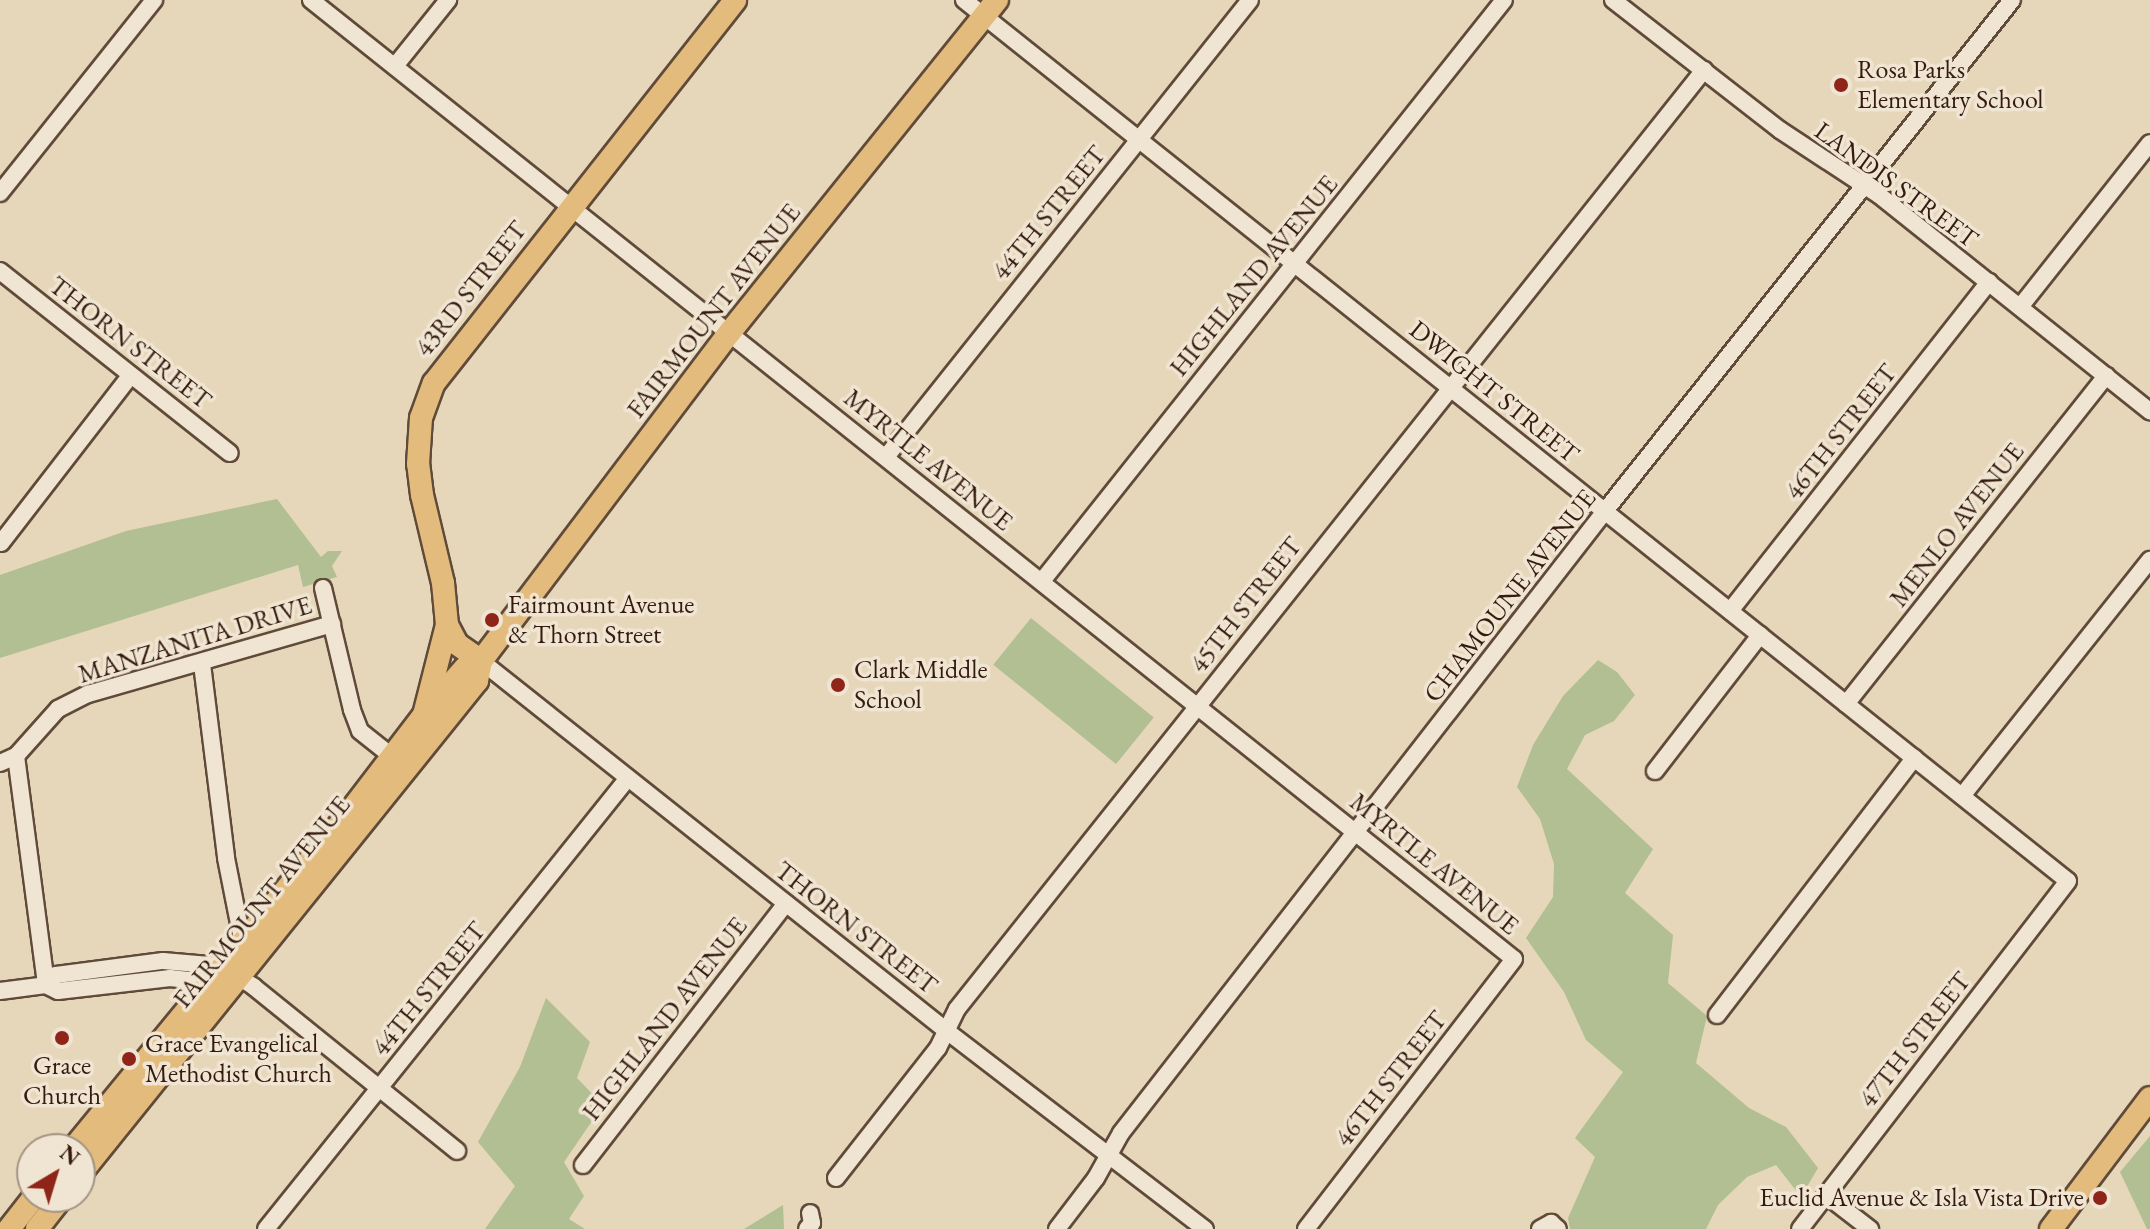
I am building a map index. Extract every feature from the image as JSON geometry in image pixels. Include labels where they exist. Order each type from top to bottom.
[{"type":"main road","name":"43RD STREET","points":[[424,715],[447,625],[443,583],[422,495],[418,464],[421,418],[445,366],[735,0]]},
{"type":"main road","name":"FAIRMOUNT AVENUE","points":[[87,1133],[228,974],[477,681],[481,661],[730,332],[991,8]]},
{"type":"main road","points":[[447,625],[457,644],[481,661]]},
{"type":"main road","name":"FAIRMOUNT AVENUE","points":[[96,1152],[228,974],[243,942],[394,758],[424,715],[465,668],[481,661]]},
{"type":"main road","points":[[2061,1225],[2150,1098]]},
{"type":"main road","points":[[37,1229],[50,1213]]},
{"type":"street","points":[[0,193],[154,0]]},
{"type":"street","name":"MYRTLE AVENUE","points":[[311,0],[1514,959]]},
{"type":"street","points":[[395,66],[448,0]]},
{"type":"street","name":"DWIGHT STREET","points":[[964,0],[991,8],[1139,139],[2068,881]]},
{"type":"street","name":"44TH STREET","points":[[886,457],[1250,0]]},
{"type":"street","name":"HIGHLAND AVENUE","points":[[1042,581],[1504,0]]},
{"type":"street","name":"LANDIS STREET","points":[[1613,0],[1780,130],[1863,185],[2150,411]]},
{"type":"street","name":"CHAMOUNE AVENUE","points":[[1057,1229],[1110,1156],[1121,1133],[1605,511],[2012,0]]},
{"type":"street","name":"45TH STREET","points":[[836,1178],[948,1032],[957,1009],[1704,70]]},
{"type":"street","points":[[2020,307],[2150,143]]},
{"type":"street","name":"THORN STREET","points":[[0,271],[230,453]]},
{"type":"street","name":"46TH STREET","points":[[1730,611],[1989,282]]},
{"type":"street","points":[[1,543],[131,375]]},
{"type":"street","name":"MENLO AVENUE","points":[[1846,704],[2106,376]]},
{"type":"street","points":[[1962,796],[2150,560]]},
{"type":"street","points":[[323,588],[360,731],[394,758]]},
{"type":"street","name":"MANZANITA DRIVE","points":[[8,759],[58,709],[88,694],[202,664],[332,624]]},
{"type":"street","points":[[1655,771],[1760,635]]},
{"type":"street","name":"THORN STREET","points":[[481,661],[948,1032],[1205,1229]]},
{"type":"street","points":[[202,664],[226,858],[243,942]]},
{"type":"street","points":[[1717,1015],[1914,758]]},
{"type":"street","points":[[8,759],[46,985]]},
{"type":"street","name":"44TH STREET","points":[[266,1229],[628,778]]},
{"type":"street","name":"47TH STREET","points":[[1800,1229],[2068,881]]},
{"type":"street","name":"HIGHLAND AVENUE","points":[[583,1165],[786,903]]},
{"type":"street","name":"46TH STREET","points":[[1306,1229],[1514,959]]},
{"type":"street","points":[[0,991],[46,985],[56,975],[163,961],[228,974],[254,987],[457,1151]]},
{"type":"street","points":[[1826,1195],[1870,1229]]},
{"type":"street","points":[[1540,1229],[1551,1223],[1558,1229]]},
{"type":"green space","points":[[277,499],[321,557],[328,551],[342,551],[332,566],[337,577],[303,587],[298,565],[0,658],[0,575],[126,531]]},
{"type":"green space","points":[[1031,618],[1154,717],[1116,764],[993,665]]},
{"type":"green space","points":[[1598,660],[1617,672],[1635,695],[1614,721],[1585,735],[1567,769],[1653,849],[1625,893],[1673,935],[1668,983],[1707,1016],[1696,1063],[1749,1108],[1786,1127],[1818,1168],[1801,1197],[1776,1165],[1747,1177],[1718,1205],[1706,1229],[1570,1229],[1568,1218],[1595,1157],[1575,1138],[1623,1072],[1586,1040],[1564,992],[1526,938],[1553,897],[1554,864],[1540,819],[1517,787],[1533,745],[1563,696]]},
{"type":"green space","points":[[546,998],[590,1042],[577,1078],[603,1105],[564,1162],[584,1196],[569,1219],[585,1229],[485,1229],[515,1186],[478,1142],[520,1067]]},
{"type":"green space","points":[[2150,1136],[2150,1229],[2147,1229],[2120,1172]]},
{"type":"green space","points":[[783,1205],[784,1229],[744,1229]]},
{"type":"place","name":"Rosa Parks Elementary School","points":[[1841,85]]},
{"type":"place","name":"Fairmount Avenue & Thorn Street","points":[[492,620]]},
{"type":"place","name":"Clark Middle School","points":[[838,685]]},
{"type":"place","name":"Grace Church","points":[[62,1038]]},
{"type":"place","name":"Grace Evangelical Methodist Church","points":[[129,1059]]},
{"type":"place","name":"Euclid Avenue & Isla Vista Drive","points":[[2100,1198]]}]
